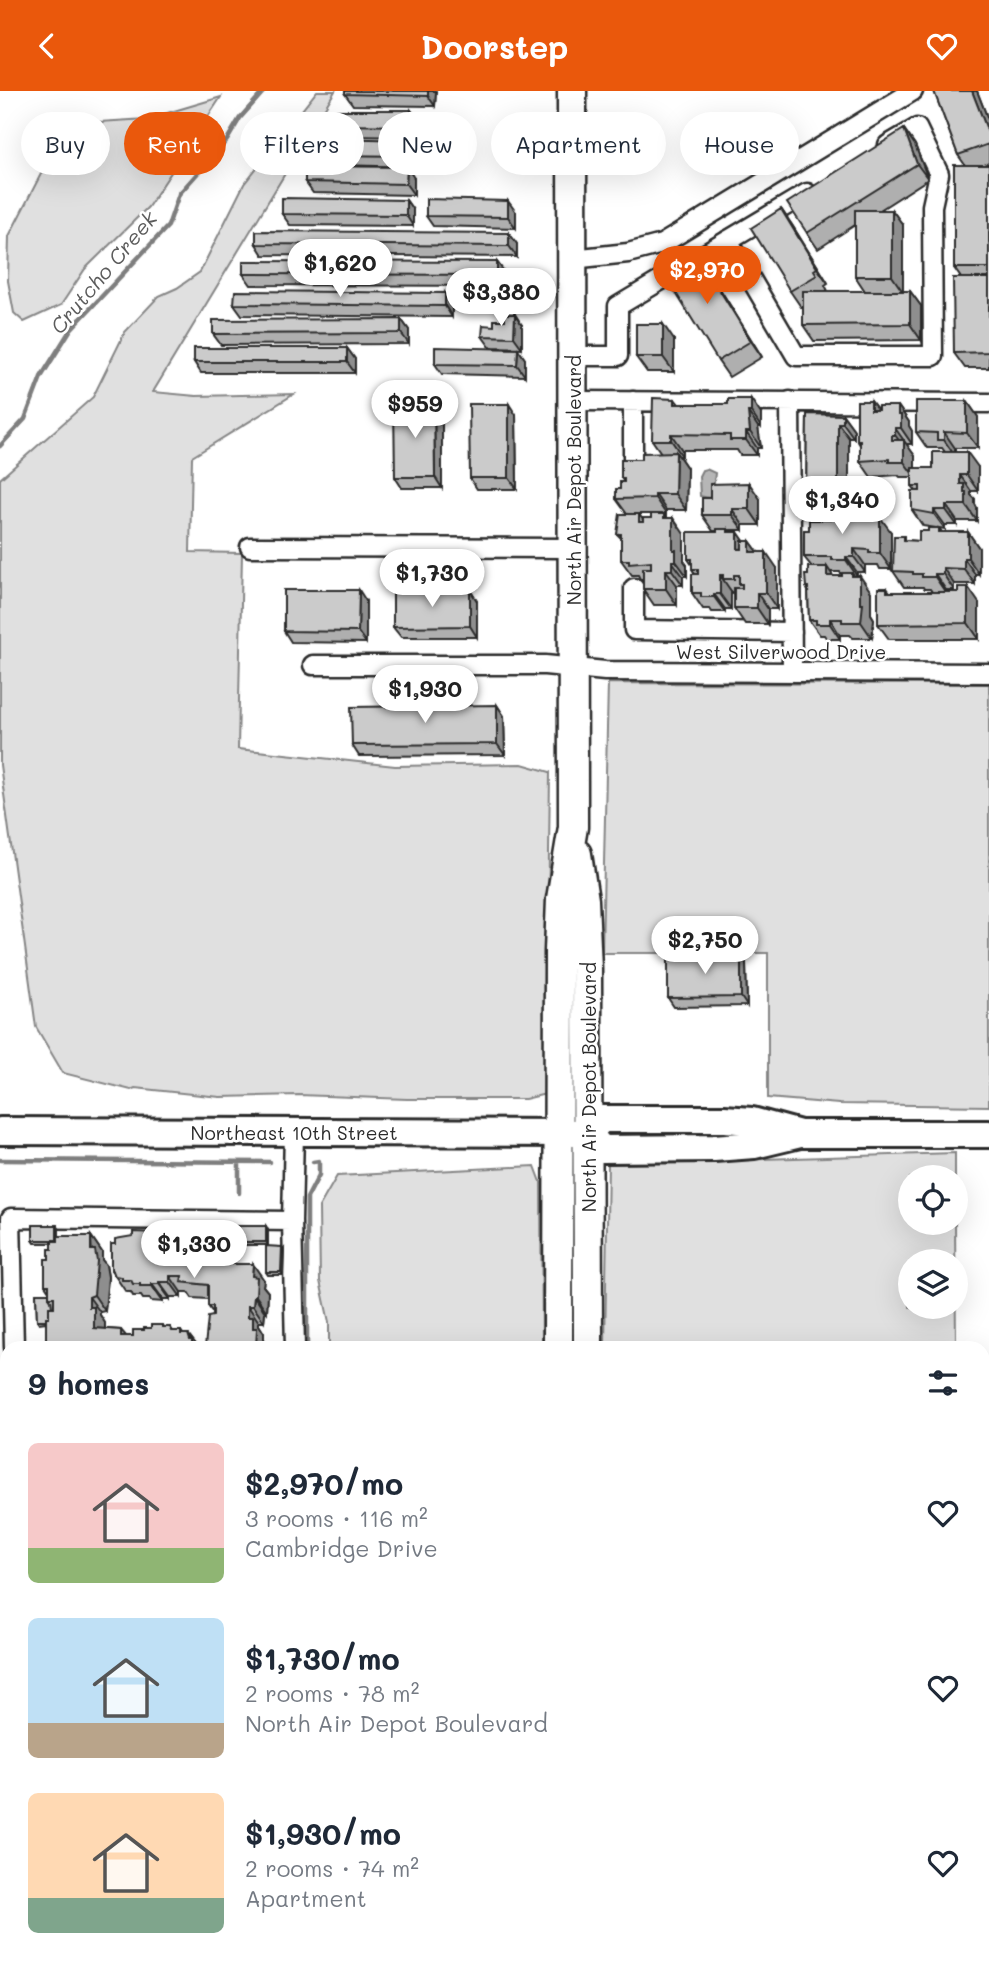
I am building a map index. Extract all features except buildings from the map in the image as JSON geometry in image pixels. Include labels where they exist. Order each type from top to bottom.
[{"type":"main road","name":"North Air Depot Boulevard","points":[[572,91],[573,827],[586,925],[588,1341]]},
{"type":"main road","name":"North Air Depot Boulevard","points":[[558,1341],[559,951],[562,899],[573,827]]},
{"type":"main road","name":"Northeast 10th Street","points":[[0,1131],[557,1132],[588,1133],[603,1149],[715,1148],[754,1145],[800,1134],[989,1133]]},
{"type":"street","points":[[572,259],[628,253],[662,244],[913,91]]},
{"type":"street","points":[[729,240],[796,356],[933,356],[932,206],[939,174],[917,128],[870,156]]},
{"type":"street","points":[[573,356],[618,356],[618,306],[824,183]]},
{"type":"street","points":[[573,401],[989,403]]},
{"type":"street","points":[[633,401],[633,461]]},
{"type":"street","points":[[790,401],[792,671]]},
{"type":"street","points":[[250,547],[573,548]]},
{"type":"street","points":[[634,588],[634,630],[792,632]]},
{"type":"street","name":"West Silverwood Drive","points":[[313,665],[545,665],[605,671],[989,673]]},
{"type":"street","points":[[294,1132],[292,1221],[295,1341]]},
{"type":"street","points":[[14,1341],[11,1218],[292,1221]]},
{"type":"shaded area","points":[[317,91],[335,91],[322,112],[301,112]]},
{"type":"shaded area","points":[[221,97],[211,112],[171,112]]},
{"type":"shaded area","points":[[124,120],[124,175],[169,175],[148,207],[85,269],[61,305],[24,322],[14,313],[8,281],[9,236],[40,175],[110,175],[110,121]]},
{"type":"shaded area","points":[[251,175],[284,175],[153,392],[196,396],[294,394],[192,457],[190,552],[242,553],[238,749],[395,766],[522,764],[550,772],[546,1094],[525,1099],[407,1099],[299,1095],[220,1097],[135,1088],[131,1090],[63,1073],[36,1027],[0,765],[0,479],[93,397],[125,332],[159,296],[177,288],[200,272]]},
{"type":"shaded area","points":[[702,470],[715,473],[713,491],[709,498],[700,496],[699,476]]},
{"type":"shaded area","points":[[608,683],[989,684],[989,1106],[839,1104],[768,1098],[768,953],[602,953]]},
{"type":"shaded area","points":[[955,1153],[955,1165],[898,1165],[898,1235],[955,1235],[955,1249],[898,1249],[898,1319],[956,1319],[956,1341],[605,1341],[608,1164]]},
{"type":"shaded area","points":[[535,1166],[541,1182],[542,1341],[329,1341],[329,1322],[320,1281],[319,1207],[337,1176]]},
{"type":"waterway","name":"Crutcho Creek","points":[[0,446],[25,419],[41,377],[71,329],[168,226],[179,194],[227,140],[240,118],[264,91]]},
{"type":"waterway","points":[[0,1160],[270,1162]]},
{"type":"waterway","points":[[307,1341],[307,1198],[319,1175],[319,1161],[313,1162]]},
{"type":"waterway","points":[[239,1162],[239,1193]]}]
